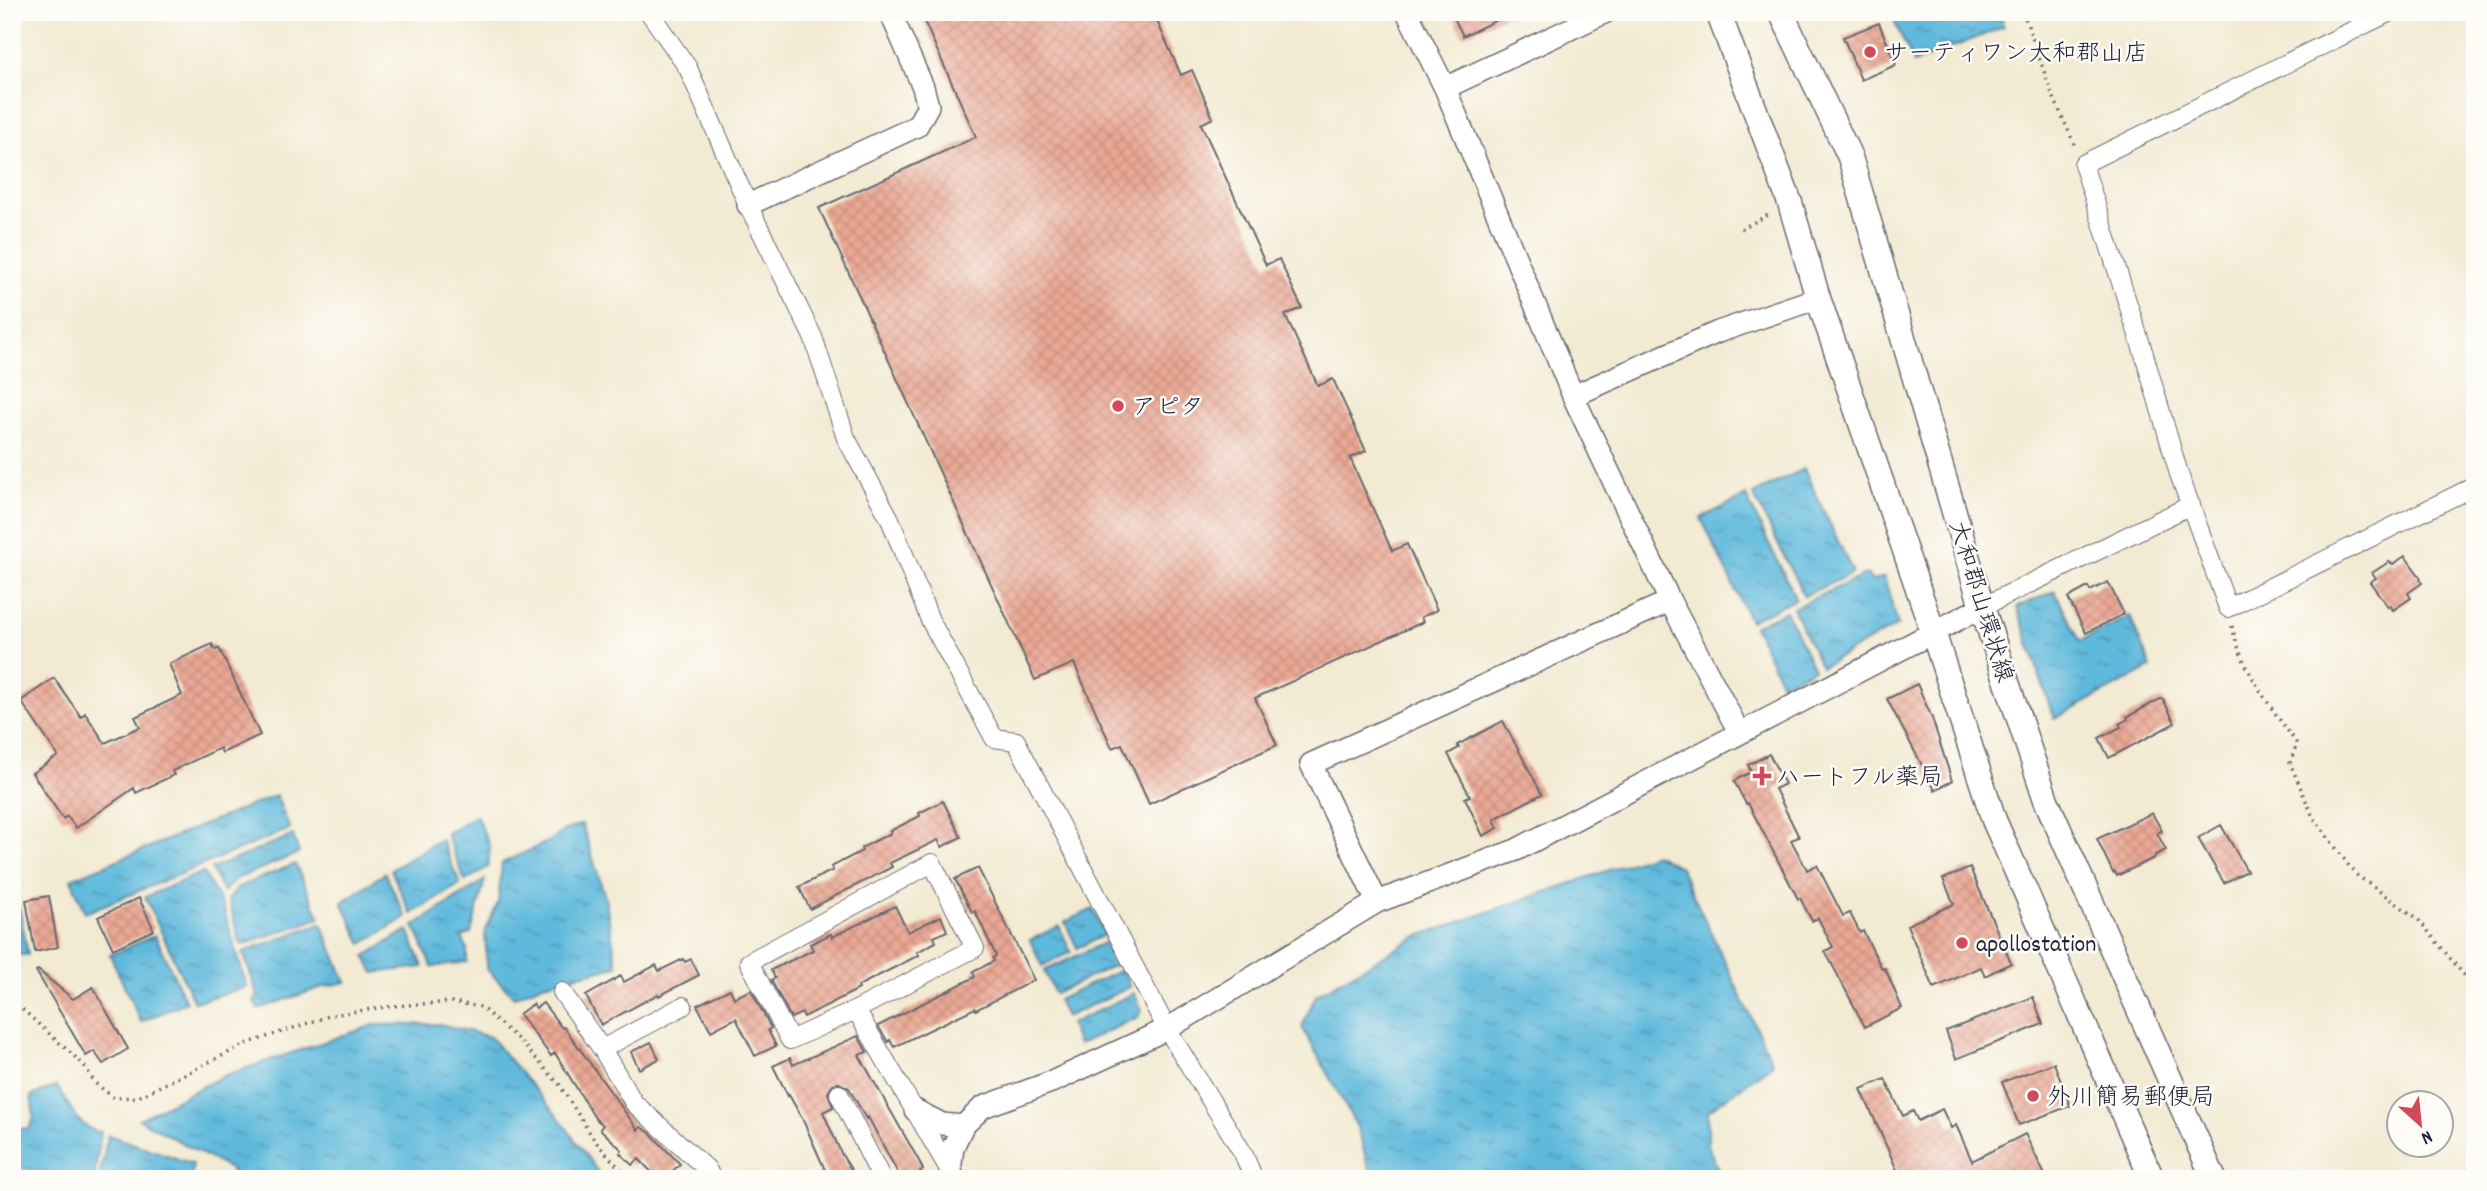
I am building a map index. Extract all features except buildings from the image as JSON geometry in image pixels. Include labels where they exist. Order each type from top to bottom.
[{"type":"main road","points":[[1718,12],[1790,203],[1818,298],[1934,632],[1994,820],[2152,1179]]},
{"type":"main road","name":"大和郡山環状線","points":[[1782,12],[1850,157],[1982,607],[2046,800],[2214,1179]]},
{"type":"street","points":[[649,12],[688,68],[748,205],[813,337],[846,438],[890,519],[930,620],[994,738],[1016,741],[1167,1029],[1243,1153],[1254,1179]]},
{"type":"street","points":[[748,205],[917,127],[928,106],[923,87],[890,12]]},
{"type":"street","points":[[1407,12],[1445,88],[1573,396],[1670,601],[1739,732]]},
{"type":"street","points":[[1445,88],[1606,12]]},
{"type":"street","points":[[2389,12],[2083,164],[2179,474],[2228,608],[2475,486]]},
{"type":"street","points":[[1573,396],[1718,332],[1818,298]]},
{"type":"street","points":[[953,1175],[953,1147],[963,1126],[989,1104],[1054,1081],[1167,1029],[1377,902],[1516,850],[1982,607],[2191,505]]},
{"type":"street","points":[[1377,902],[1311,764],[1670,601]]},
{"type":"street","points":[[932,863],[975,948],[856,1010],[790,1040],[748,962],[932,863]]},
{"type":"street","points":[[562,992],[634,1104],[707,1169],[712,1179]]},
{"type":"street","points":[[601,1049],[683,1006]]},
{"type":"street","points":[[856,1010],[953,1175]]},
{"type":"street","points":[[839,1094],[882,1179]]},
{"type":"street","points":[[915,1110],[942,1124],[963,1126]]},
{"type":"path","points":[[2023,12],[2051,91],[2083,164]]},
{"type":"path","points":[[1741,229],[1790,203]]},
{"type":"path","points":[[2228,608],[2236,646],[2253,681],[2297,744],[2290,763],[2313,817],[2356,874],[2417,918],[2475,992]]},
{"type":"path","points":[[12,1000],[84,1065],[95,1083],[114,1098],[138,1097],[247,1044],[332,1015],[393,1006],[452,1002],[481,1007],[521,1042],[559,1084],[595,1141],[629,1179]]},
{"type":"water","points":[[1890,12],[2001,12],[2003,27],[1914,63]]},
{"type":"water","points":[[1804,469],[1853,573],[1804,596],[1753,494]]},
{"type":"water","points":[[1746,496],[1796,599],[1750,621],[1701,518]]},
{"type":"water","points":[[1867,574],[1872,581],[1884,577],[1898,625],[1821,667],[1793,608]]},
{"type":"water","points":[[2055,591],[2080,641],[2130,616],[2151,668],[2054,719],[2017,607]]},
{"type":"water","points":[[1786,611],[1814,669],[1782,684],[1754,626]]},
{"type":"water","points":[[276,795],[290,829],[85,913],[71,879]]},
{"type":"water","points":[[476,815],[490,847],[488,867],[465,881],[446,834]]},
{"type":"water","points":[[582,824],[605,897],[617,966],[543,984],[514,997],[487,969],[485,930],[498,903],[502,863]]},
{"type":"water","points":[[293,835],[299,853],[236,879],[223,892],[211,869]]},
{"type":"water","points":[[441,839],[460,884],[411,914],[391,870]]},
{"type":"water","points":[[1655,854],[1680,867],[1773,1064],[1708,1111],[1708,1147],[1723,1179],[1372,1179],[1357,1127],[1302,1027],[1316,995],[1416,937]]},
{"type":"water","points":[[295,864],[320,918],[241,945],[228,900],[238,887]]},
{"type":"water","points":[[203,872],[223,907],[247,987],[194,1002],[145,897]]},
{"type":"water","points":[[385,873],[406,917],[362,944],[342,902]]},
{"type":"water","points":[[485,880],[471,933],[462,937],[467,950],[467,962],[432,967],[414,926]]},
{"type":"water","points":[[14,899],[20,909],[28,955],[12,955]]},
{"type":"water","points":[[1093,909],[1105,935],[1077,948],[1065,922]]},
{"type":"water","points":[[321,923],[346,982],[258,1009],[254,1001],[258,996],[243,952]]},
{"type":"water","points":[[1059,926],[1071,952],[1042,966],[1030,940]]},
{"type":"water","points":[[408,930],[423,967],[374,973],[365,956]]},
{"type":"water","points":[[155,935],[186,1002],[141,1022],[110,955]]},
{"type":"water","points":[[1108,941],[1119,963],[1055,994],[1044,971]]},
{"type":"water","points":[[1122,969],[1130,987],[1066,1017],[1058,1000]]},
{"type":"water","points":[[1134,993],[1142,1010],[1138,1017],[1078,1045],[1070,1024]]},
{"type":"water","points":[[440,1024],[490,1037],[560,1119],[603,1179],[235,1179],[231,1170],[139,1119],[223,1076],[374,1025]]},
{"type":"water","points":[[57,1086],[80,1121],[101,1132],[94,1179],[12,1167],[12,1128],[29,1129],[34,1117],[31,1096]]},
{"type":"water","points":[[108,1135],[193,1164],[191,1179],[99,1179]]},
{"type":"place","name":"サーティワン大和郡山店","points":[[1870,52]]},
{"type":"place","name":"アピタ","points":[[1118,406]]},
{"type":"place","name":"ハートフル薬局","points":[[1762,776]]},
{"type":"place","name":"apollostation","points":[[1962,943]]},
{"type":"place","name":"外川簡易郵便局","points":[[2033,1096]]}]
